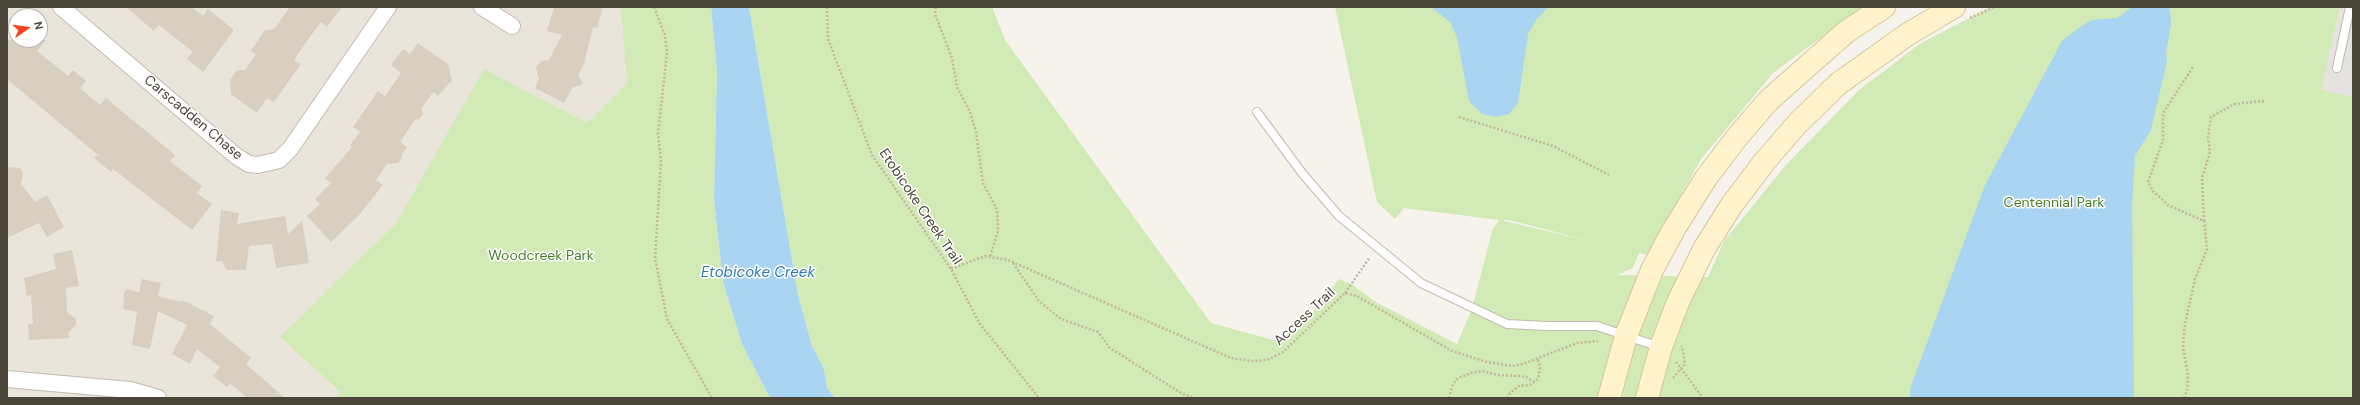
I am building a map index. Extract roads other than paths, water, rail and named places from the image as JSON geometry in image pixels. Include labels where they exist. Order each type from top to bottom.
[{"type":"street","name":"Carscadden Chase","points":[[61,7],[236,156],[249,164],[258,165],[280,160],[290,148],[388,7]]},
{"type":"street","points":[[482,7],[512,26]]},
{"type":"street","points":[[1609,398],[1626,336],[1652,270],[1674,229],[1706,178],[1738,136],[1769,100],[1846,32],[1884,7]]},
{"type":"street","points":[[1647,398],[1671,345],[1678,302],[1704,249],[1731,206],[1765,161],[1798,123],[1838,84],[1908,34],[1960,14]]},
{"type":"street","points":[[7,379],[130,390],[158,398]]},
{"type":"lane","points":[[2337,68],[2350,7]]},
{"type":"lane","points":[[1257,112],[1302,173],[1339,216],[1376,248],[1397,262],[1421,283],[1507,324],[1598,326],[1626,336],[1671,345]]},
{"type":"water","name":"Etobicoke Creek","points":[[711,7],[749,7],[798,295],[812,346],[824,369],[827,388],[835,398],[770,398],[742,344],[723,282],[714,200],[717,71]]},
{"type":"water","points":[[1431,7],[1548,7],[1536,20],[1528,34],[1518,103],[1509,114],[1496,117],[1482,114],[1469,101],[1457,37],[1450,22]]},
{"type":"water","points":[[2132,7],[2168,7],[2170,11],[2171,25],[2166,53],[2167,61],[2151,130],[2135,156],[2132,206],[2134,398],[1910,398],[1910,389],[1985,185],[2062,41],[2092,20],[2117,18]]},
{"type":"park label","name":"Centennial Park","points":[[2054,203]]},
{"type":"park label","name":"Woodcreek Park","points":[[541,256]]}]
